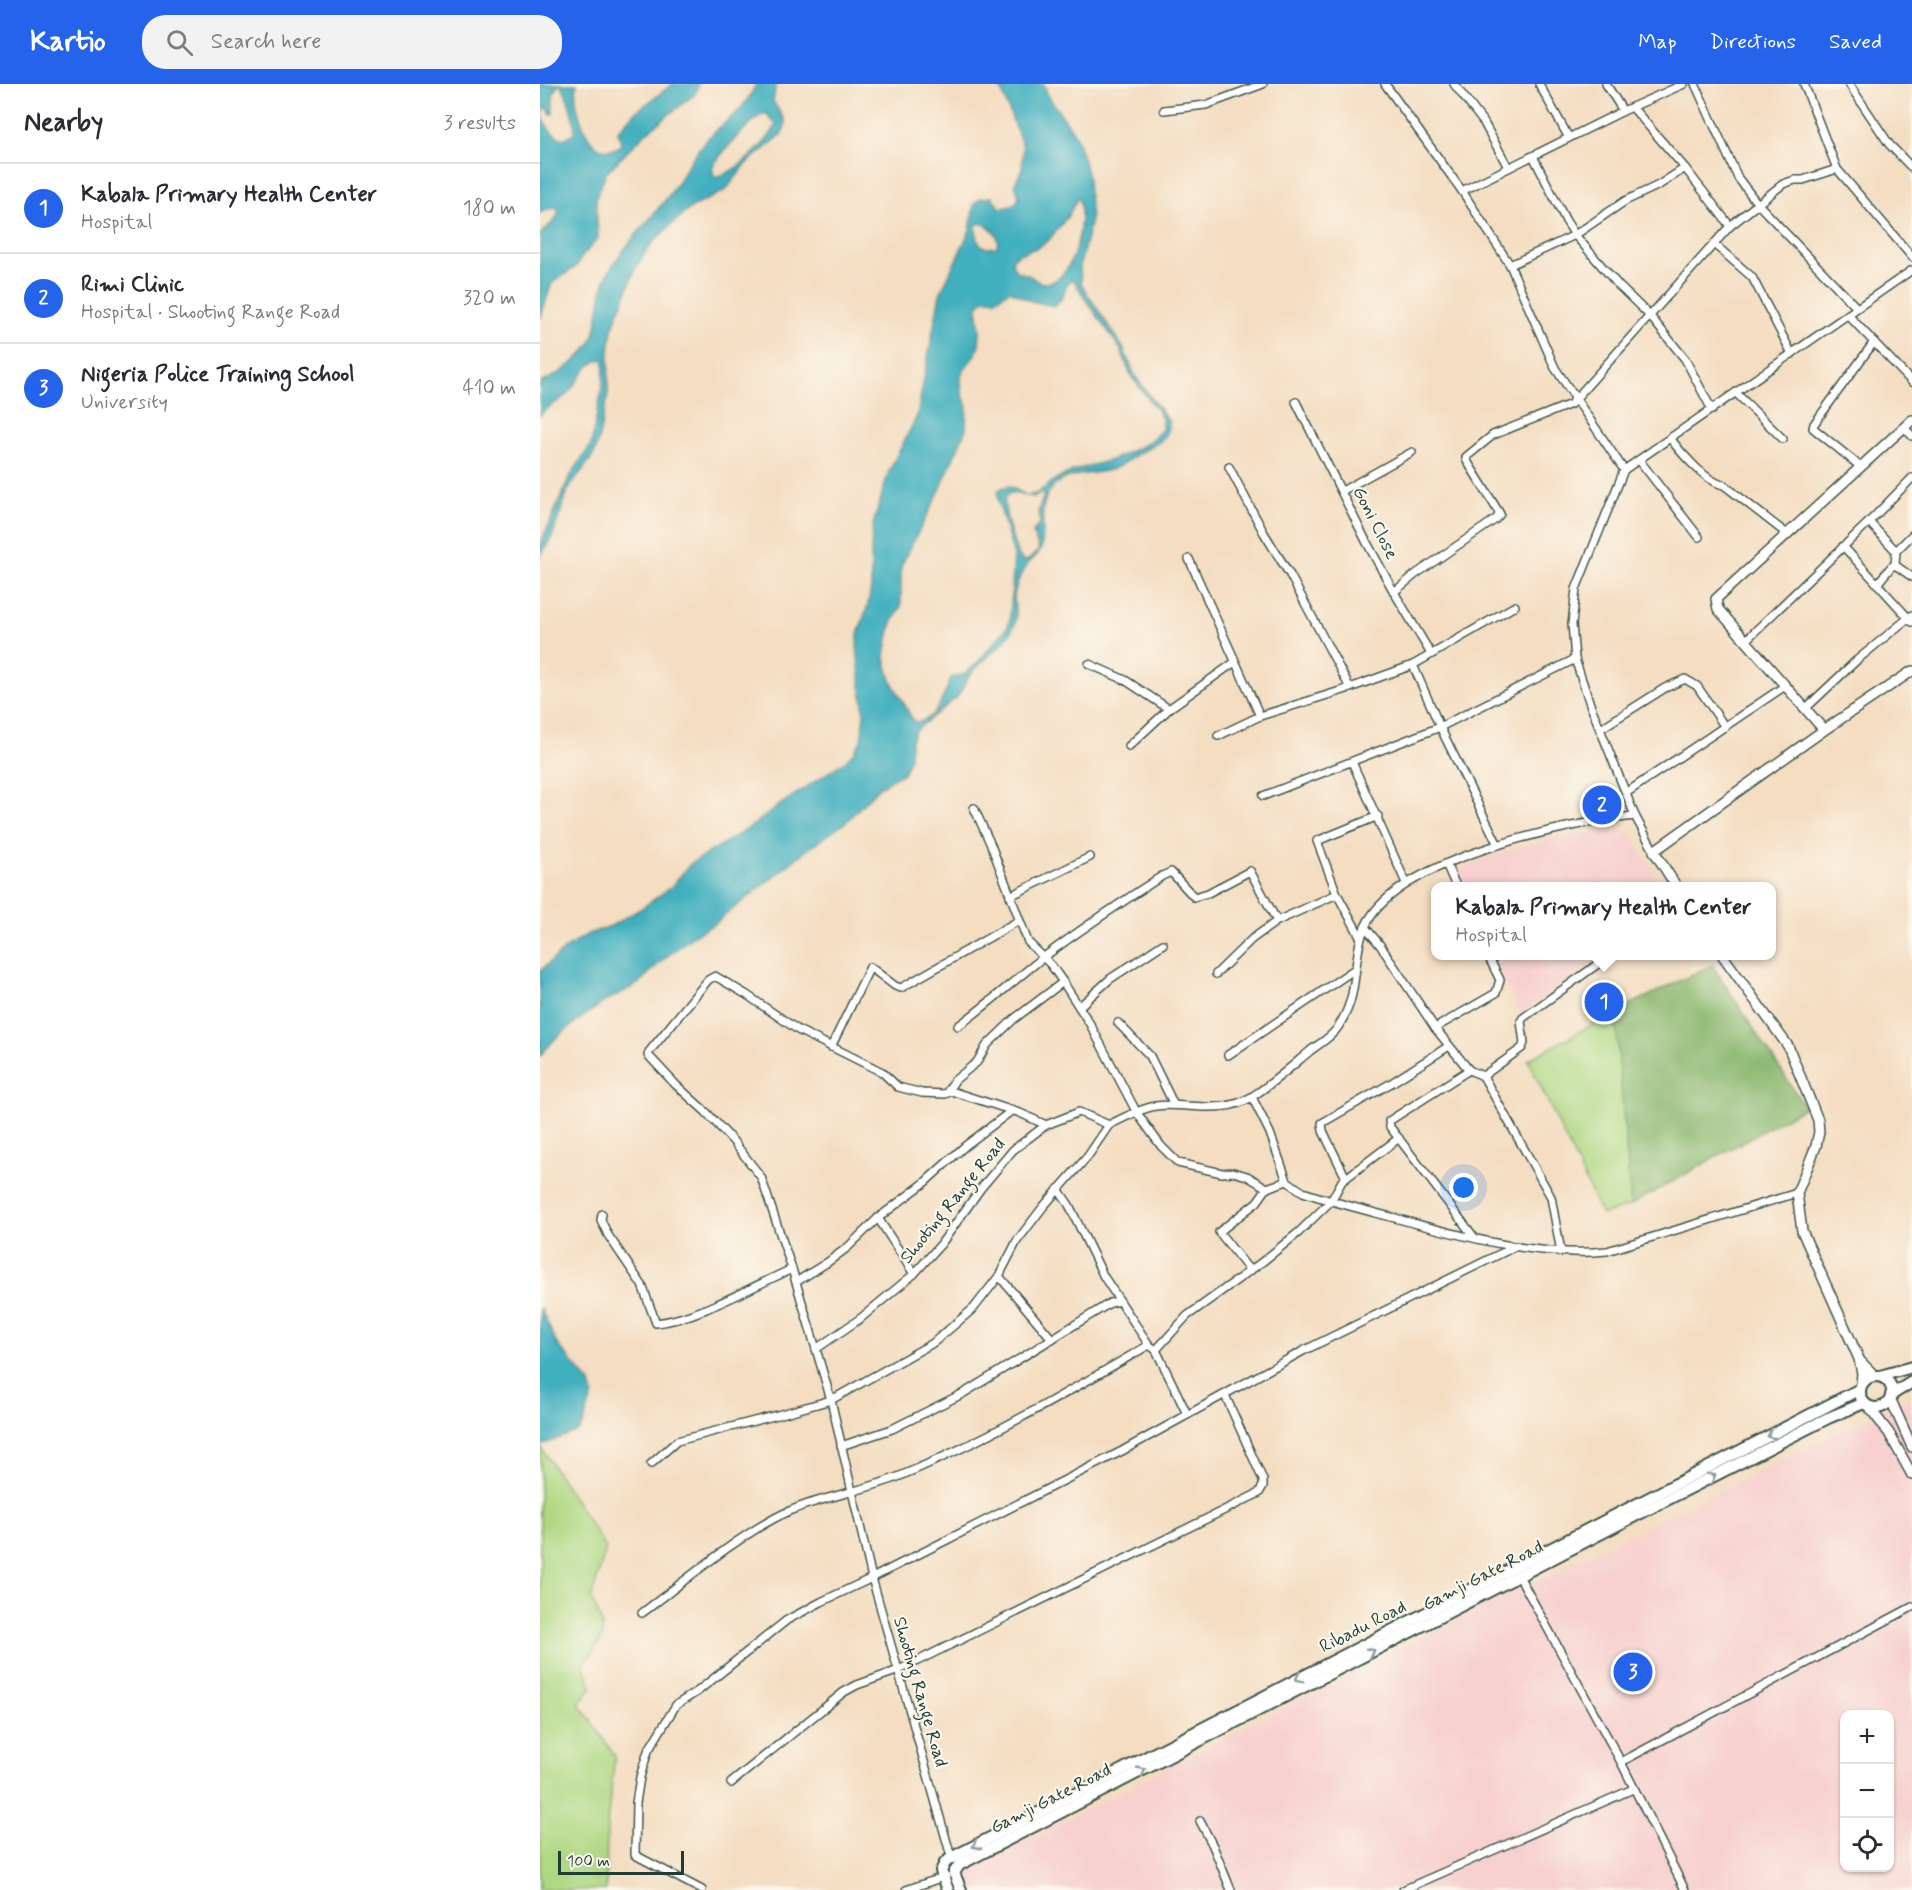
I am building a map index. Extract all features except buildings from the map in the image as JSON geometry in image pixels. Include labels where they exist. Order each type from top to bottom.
[{"type":"main road","points":[[1443,1610],[1823,1408],[1861,1387],[1869,1377],[1912,1366]]},
{"type":"main road","points":[[1877,1376],[1884,1378],[1890,1386],[1891,1397]]},
{"type":"main road","points":[[1861,1387],[1859,1394],[1866,1405],[1882,1407],[1891,1397],[1912,1382]]},
{"type":"main road","name":"Gamji Gate Road","points":[[955,1866],[1443,1610],[1519,1576],[1828,1418],[1866,1405]]},
{"type":"main road","points":[[948,1890],[942,1877],[942,1867],[955,1866],[961,1890]]},
{"type":"street","points":[[1164,110],[1181,110],[1206,105],[1263,84]]},
{"type":"street","points":[[1385,84],[1462,191],[1510,265],[1555,368],[1624,470]]},
{"type":"street","points":[[1455,84],[1485,123],[1508,167]]},
{"type":"street","points":[[1539,84],[1569,138]]},
{"type":"street","points":[[1606,84],[1623,111]]},
{"type":"street","points":[[1462,191],[1623,111],[1684,84]]},
{"type":"street","points":[[1695,84],[1738,178],[1757,203],[1856,307]]},
{"type":"street","points":[[1804,84],[1837,169],[1912,256]]},
{"type":"street","points":[[1852,85],[1889,144],[1912,168]]},
{"type":"street","points":[[1632,107],[1685,168],[1730,226]]},
{"type":"street","points":[[1533,156],[1575,235],[1619,286],[1650,316],[1685,359],[1712,410]]},
{"type":"street","points":[[1510,265],[1575,235],[1624,201],[1659,185],[1685,168]]},
{"type":"street","points":[[1394,592],[1500,514],[1467,461],[1466,457],[1469,452],[1493,435],[1571,404],[1730,226],[1783,184],[1837,169]]},
{"type":"street","points":[[1714,244],[1752,277],[1792,354]]},
{"type":"street","points":[[1674,882],[1635,816],[1575,659],[1572,624],[1576,589],[1624,470],[1912,270]]},
{"type":"street","points":[[1848,315],[1912,382]]},
{"type":"street","points":[[1861,467],[1813,428],[1874,342]]},
{"type":"street","points":[[1736,393],[1783,439]]},
{"type":"street","name":"Goni Close","points":[[1296,402],[1366,541],[1431,654]]},
{"type":"street","points":[[1824,730],[1718,609],[1716,598],[1912,420]]},
{"type":"street","points":[[1904,427],[1912,436]]},
{"type":"street","points":[[1670,438],[1696,467],[1718,484],[1724,485],[1787,534]]},
{"type":"street","points":[[1342,491],[1412,452]]},
{"type":"street","points":[[1639,460],[1699,537]]},
{"type":"street","points":[[1229,467],[1350,688]]},
{"type":"street","points":[[1746,640],[1912,478]]},
{"type":"street","points":[[1869,522],[1896,551]]},
{"type":"street","points":[[1895,565],[1896,551],[1912,535]]},
{"type":"street","points":[[1805,709],[1857,660],[1911,618],[1843,546]]},
{"type":"street","points":[[1190,559],[1260,716]]},
{"type":"street","points":[[1877,584],[1895,565]]},
{"type":"street","points":[[1895,565],[1912,577]]},
{"type":"street","points":[[1218,736],[1260,716],[1350,688],[1413,665],[1515,606]]},
{"type":"street","points":[[1263,796],[1440,728],[1575,659]]},
{"type":"street","points":[[1129,746],[1169,709],[1235,662]]},
{"type":"street","points":[[1089,664],[1125,680],[1169,709]]},
{"type":"street","points":[[1413,665],[1440,728],[1498,845]]},
{"type":"street","points":[[1654,850],[1912,671]]},
{"type":"street","points":[[1600,729],[1665,688],[1685,679],[1697,686],[1725,727]]},
{"type":"street","points":[[1626,793],[1785,686]]},
{"type":"street","points":[[1352,762],[1406,883]]},
{"type":"street","points":[[974,808],[991,845],[1018,921],[1028,942],[1052,965],[1109,1060],[1137,1113],[1161,1146],[1178,1163],[1221,1173],[1233,1172],[1246,1176],[1267,1188]]},
{"type":"street","points":[[1361,938],[1337,894],[1317,841],[1378,816]]},
{"type":"street","points":[[651,1464],[677,1441],[831,1400],[933,1343],[974,1308],[999,1276],[1017,1241],[1058,1189],[1088,1156],[1109,1125],[1153,1107],[1174,1105],[1217,1108],[1230,1106],[1252,1097],[1337,1029],[1352,995],[1355,969],[1365,927],[1371,915],[1384,900],[1406,883],[1446,864],[1498,845],[1563,827],[1635,816]]},
{"type":"street","points":[[1010,896],[1090,856]]},
{"type":"street","points":[[1446,864],[1454,882]]},
{"type":"street","points":[[958,1026],[1043,957],[1100,916],[1162,876],[1172,872],[1194,897],[1208,893],[1250,871],[1277,921]]},
{"type":"street","points":[[1216,974],[1252,939],[1277,921],[1337,894]]},
{"type":"street","points":[[1018,921],[901,988],[870,967],[831,1047],[882,1072],[898,1087],[922,1093],[945,1095],[951,1091],[1010,1112],[1020,1113],[1046,1125]]},
{"type":"street","points":[[1365,927],[1380,945],[1449,1046],[1469,1070],[1483,1076],[1551,1197],[1561,1252]]},
{"type":"street","points":[[1078,1007],[1110,979],[1163,945]]},
{"type":"street","points":[[1435,1028],[1496,993],[1500,980],[1490,960]]},
{"type":"street","points":[[1483,1076],[1522,1048],[1524,1043],[1521,1021],[1523,1018],[1603,960]]},
{"type":"street","points":[[1726,960],[1788,1046],[1818,1120],[1819,1132],[1816,1146],[1797,1193],[1802,1231],[1859,1359],[1862,1373],[1861,1387]]},
{"type":"street","points":[[1228,1055],[1355,969]]},
{"type":"street","name":"Shooting Range Road","points":[[831,1047],[798,1030],[715,976],[649,1052],[650,1059],[706,1112],[761,1177],[792,1269],[831,1400],[872,1578],[955,1866]]},
{"type":"street","points":[[945,1095],[955,1080],[977,1062],[987,1045],[1014,1019],[1063,982]]},
{"type":"street","points":[[1118,1023],[1150,1056],[1174,1105]]},
{"type":"street","points":[[1346,1178],[1323,1131],[1322,1123],[1449,1046]]},
{"type":"street","points":[[1469,1070],[1390,1118],[1389,1121],[1390,1127],[1474,1237]]},
{"type":"street","points":[[1252,1097],[1270,1133],[1287,1181],[1303,1192],[1331,1202],[1516,1246],[1561,1252],[1607,1251],[1797,1193]]},
{"type":"street","points":[[796,1282],[828,1262],[878,1218],[923,1184],[965,1146],[1010,1112]]},
{"type":"street","name":"Shooting Range Road","points":[[816,1349],[861,1318],[914,1274],[941,1244],[981,1188],[1013,1150],[1046,1125],[1079,1112],[1109,1125]]},
{"type":"street","points":[[642,1613],[749,1534],[775,1518],[795,1508],[898,1477],[967,1446],[1153,1348],[1187,1316],[1298,1233],[1331,1202],[1342,1181],[1399,1138]]},
{"type":"street","points":[[1250,1271],[1219,1232],[1257,1202],[1267,1188],[1287,1181]]},
{"type":"street","points":[[1058,1189],[1069,1205],[1104,1277],[1153,1348],[1187,1414]]},
{"type":"street","points":[[602,1214],[601,1220],[608,1235],[642,1285],[656,1323],[668,1322],[711,1306],[792,1269]]},
{"type":"street","points":[[878,1218],[914,1274]]},
{"type":"street","points":[[702,1890],[635,1856],[636,1803],[640,1777],[648,1751],[676,1705],[698,1691],[787,1620],[1122,1451],[1303,1351],[1516,1246]]},
{"type":"street","points":[[999,1276],[1052,1340]]},
{"type":"street","points":[[841,1446],[892,1429],[921,1416],[964,1393],[1110,1303],[1120,1301]]},
{"type":"street","points":[[1859,1359],[1877,1376]]},
{"type":"street","points":[[731,1783],[844,1692],[899,1670],[1259,1493],[1263,1480],[1225,1395]]},
{"type":"street","points":[[1891,1397],[1912,1447]]},
{"type":"street","points":[[1866,1405],[1889,1433],[1912,1475]]},
{"type":"street","points":[[1519,1576],[1620,1762],[1685,1890]]},
{"type":"street","points":[[1620,1762],[1910,1608],[1912,1616]]},
{"type":"street","points":[[1403,1890],[1633,1789]]},
{"type":"street","points":[[1200,1821],[1231,1890]]},
{"type":"street","points":[[906,1890],[942,1877]]},
{"type":"shaded area","points":[[1629,831],[1660,882],[1460,882],[1456,871],[1505,851],[1570,834]]},
{"type":"shaded area","points":[[1493,960],[1596,960],[1521,1014]]},
{"type":"shaded area","points":[[1912,1397],[1912,1890],[969,1890],[961,1874],[1436,1629]]},
{"type":"green space","points":[[1712,965],[1805,1107],[1631,1205],[1615,1012]]},
{"type":"green space","points":[[1615,1012],[1631,1205],[1602,1215],[1528,1060]]},
{"type":"green space","points":[[540,1446],[606,1548],[591,1599],[601,1620],[602,1634],[583,1665],[592,1686],[579,1704],[615,1756],[607,1824],[606,1890],[540,1890]]},
{"type":"water","points":[[540,84],[577,84],[577,108],[583,126],[596,146],[608,150],[619,147],[621,144],[618,131],[633,114],[673,84],[699,84],[695,94],[647,132],[606,173],[596,198],[598,238],[576,267],[552,283],[540,319],[540,234],[555,220],[559,211],[556,207],[540,213]],"holes":[[[558,85],[561,85],[566,94],[575,129],[574,133],[564,139],[549,129],[542,112],[546,106],[553,114],[553,95]]]},
{"type":"water","points":[[756,84],[776,84],[773,101],[785,121],[781,135],[747,163],[725,191],[692,207],[672,224],[652,243],[636,267],[612,330],[608,394],[598,442],[594,454],[568,490],[552,537],[540,556],[540,545],[569,478],[591,445],[603,384],[604,361],[601,359],[590,365],[561,400],[540,415],[540,383],[573,363],[587,348],[595,332],[606,277],[617,259],[672,191],[702,145],[738,111]],"holes":[[[766,113],[776,125],[766,140],[740,165],[722,175],[714,176],[712,168],[716,162],[754,120]]]},
{"type":"water","points":[[999,84],[1044,84],[1048,96],[1075,134],[1088,179],[1091,220],[1080,265],[1081,284],[1124,349],[1135,376],[1169,422],[1167,434],[1158,443],[1116,468],[1068,477],[1050,490],[1044,505],[1041,548],[1024,569],[1015,591],[1016,619],[1012,630],[1002,644],[970,675],[956,698],[914,732],[910,758],[903,773],[879,787],[845,823],[714,924],[696,934],[665,958],[638,984],[604,1002],[576,1022],[555,1039],[540,1056],[540,971],[566,948],[588,934],[611,926],[642,908],[672,886],[690,864],[749,828],[845,761],[861,741],[864,714],[857,648],[858,634],[871,588],[873,525],[889,471],[917,416],[940,294],[970,230],[974,204],[981,198],[992,197],[999,207],[1005,207],[1018,200],[1015,183],[1022,169],[1023,147]],"holes":[[[1078,197],[1080,231],[1067,269],[1051,282],[1044,283],[1016,271],[1012,260],[1019,254],[1039,247],[1049,240],[1068,216]],[[980,223],[993,230],[998,239],[996,247],[987,248],[979,244],[975,226]],[[1071,279],[1075,282],[1120,348],[1131,376],[1158,411],[1162,419],[1162,430],[1146,444],[1114,459],[1073,471],[1056,479],[1036,494],[1026,495],[1009,486],[998,491],[998,500],[1014,556],[1008,626],[965,674],[951,678],[934,713],[922,721],[914,722],[891,680],[885,659],[886,649],[891,625],[901,606],[901,566],[939,492],[966,429],[967,406],[962,393],[961,381],[962,372],[975,355],[979,345],[980,330],[977,308],[984,299],[997,299],[1010,290],[1031,301],[1053,306],[1060,301]],[[1042,492],[1044,494],[1038,512],[1040,523],[1033,532],[1039,550],[1029,560],[1023,561],[1016,549],[1010,530],[1005,497],[1010,493],[1034,497]]]},
{"type":"water","points":[[540,1307],[557,1344],[590,1383],[593,1394],[583,1424],[578,1431],[540,1446]]},
{"type":"place","name":"Rimi Clinic","points":[[1602,805]]},
{"type":"place","name":"Kabala Primary Health Center","points":[[1604,1002]]},
{"type":"place","name":"Nigeria Police Training School","points":[[1633,1672]]}]
